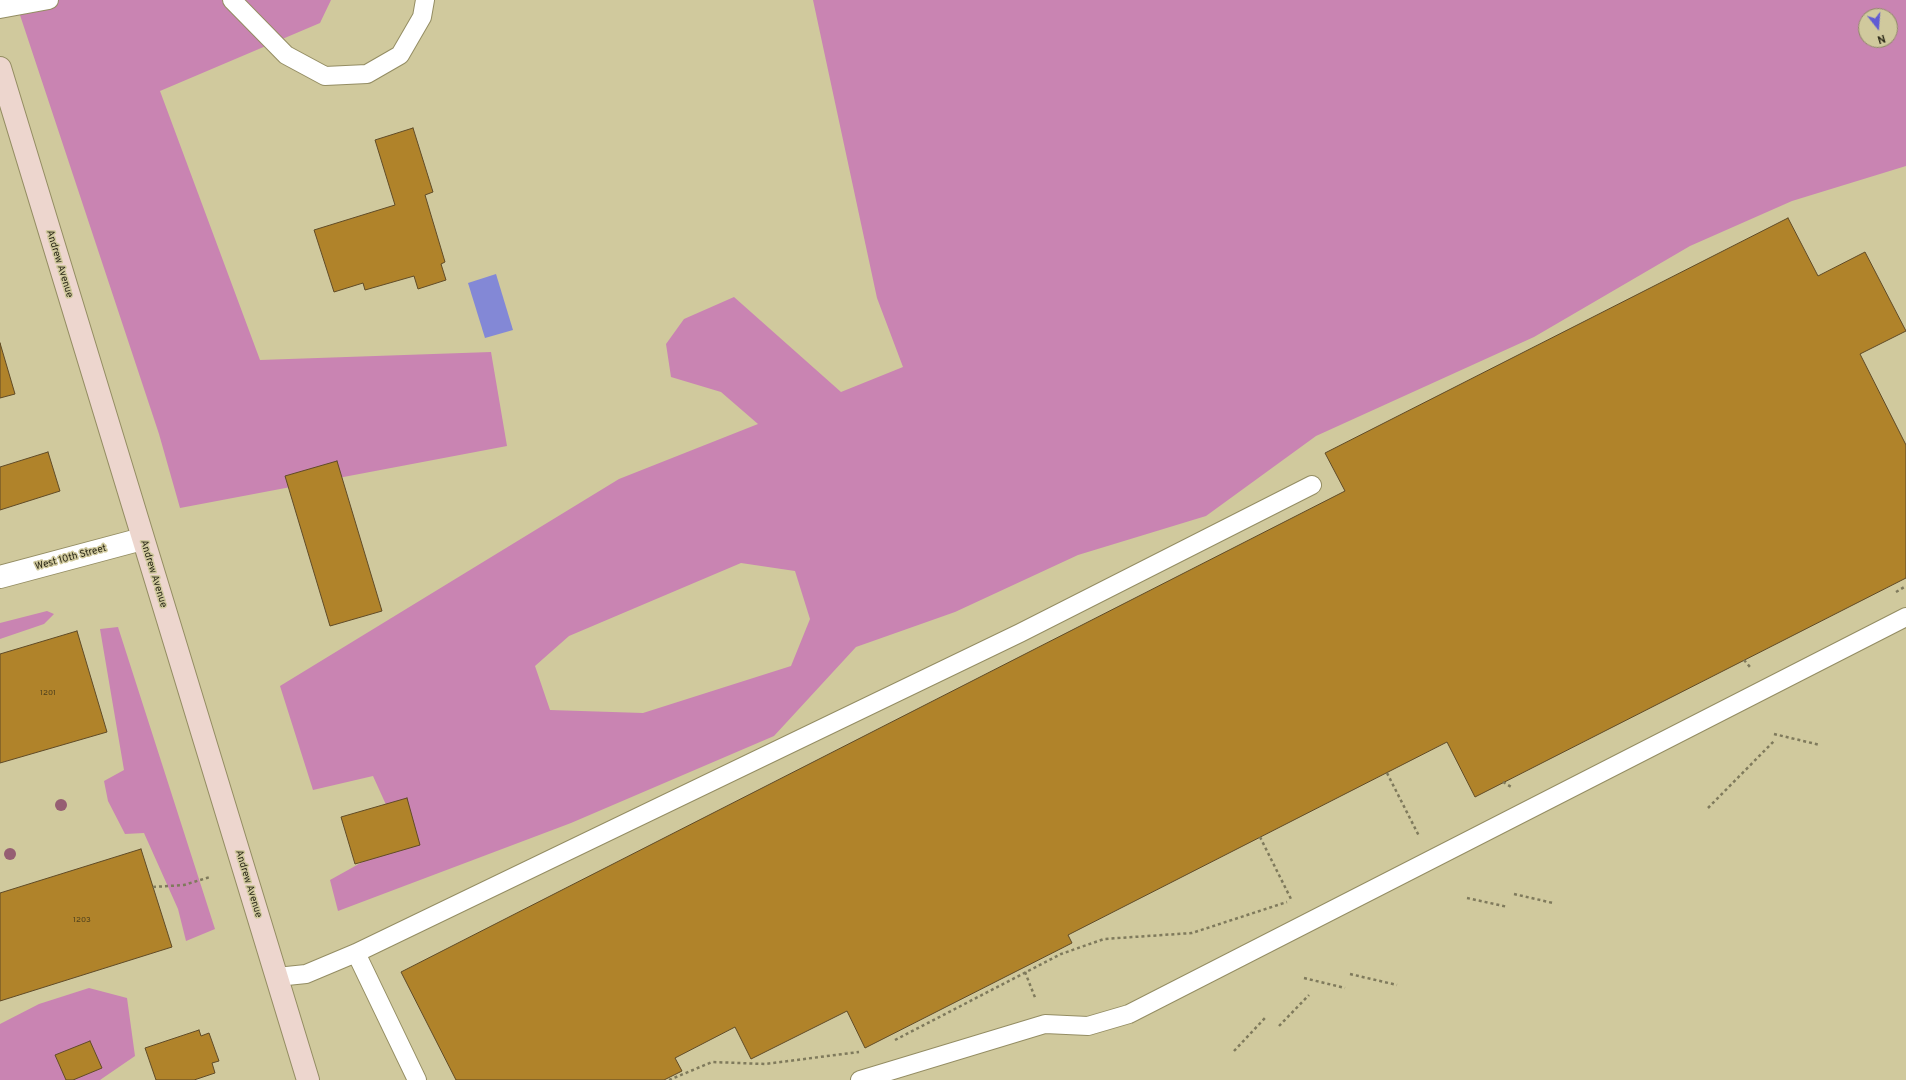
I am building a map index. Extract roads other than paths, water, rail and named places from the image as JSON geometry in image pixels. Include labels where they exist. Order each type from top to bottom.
[{"type":"street","name":"Andrew Avenue","points":[[0,68],[142,539],[308,1080]]},
{"type":"street","name":"West 10th Street","points":[[0,577],[142,539]]},
{"type":"lane","points":[[0,9],[49,0]]},
{"type":"lane","points":[[232,0],[286,55],[325,76],[367,74],[400,55],[422,17],[425,0]]},
{"type":"lane","points":[[277,977],[306,974],[356,953],[1020,633],[1312,485]]},
{"type":"lane","points":[[860,1080],[1045,1024],[1088,1026],[1129,1014],[1906,617]]},
{"type":"lane","points":[[356,953],[417,1080]]},
{"type":"water","points":[[496,274],[513,330],[485,338],[468,283]]}]
